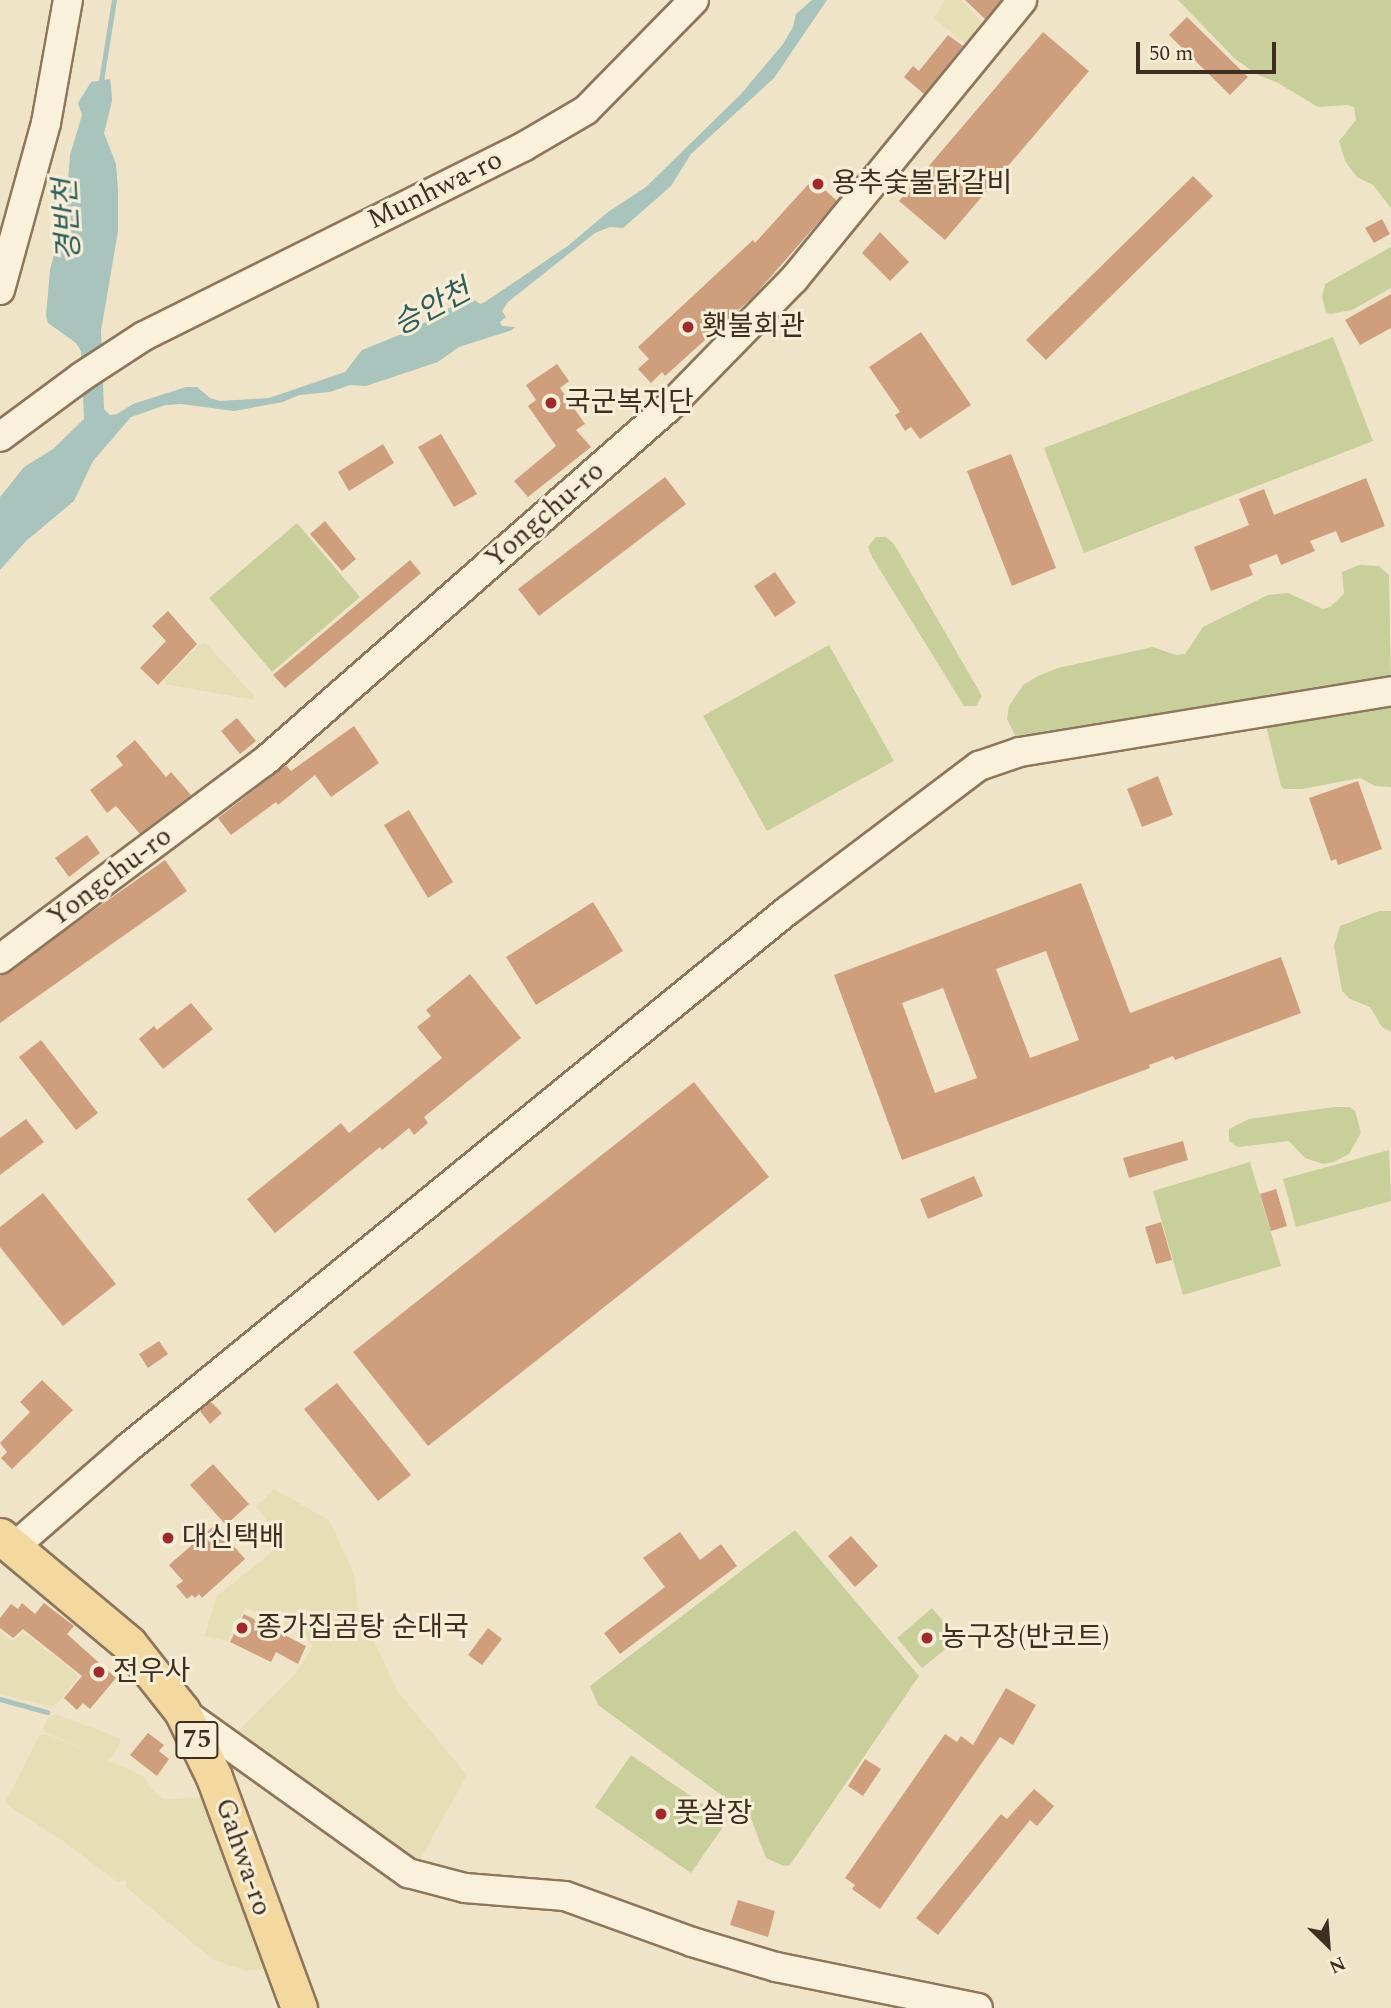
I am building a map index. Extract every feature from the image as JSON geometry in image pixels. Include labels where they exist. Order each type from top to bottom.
[{"type":"main road","name":"Gahwa-ro","points":[[7,1541],[129,1644],[182,1711],[214,1777],[299,2008]]},
{"type":"street","points":[[0,290],[46,124],[68,0]]},
{"type":"street","name":"Munhwa-ro","points":[[0,437],[81,377],[145,336],[523,147],[586,110],[694,0]]},
{"type":"street","name":"Yongchu-ro","points":[[0,959],[265,761],[669,407],[794,279],[1022,0]]},
{"type":"street","points":[[7,1541],[129,1447],[776,920],[979,766],[1020,752],[1391,691]]},
{"type":"street","points":[[182,1711],[408,1873],[465,1888],[565,1896],[692,1942],[776,1967],[978,2008]]},
{"type":"shaded area","points":[[945,0],[961,0],[986,27],[969,47],[934,18]]},
{"type":"shaded area","points":[[206,643],[254,696],[254,700],[165,684],[165,680],[199,645]]},
{"type":"shaded area","points":[[274,1489],[329,1520],[354,1574],[360,1627],[369,1631],[398,1692],[467,1775],[418,1863],[413,1867],[236,1734],[296,1673],[313,1646],[295,1623],[293,1627],[286,1627],[245,1608],[227,1641],[204,1636],[217,1596],[282,1544],[280,1536],[256,1507]]},
{"type":"shaded area","points":[[0,1632],[12,1641],[24,1633],[77,1674],[78,1678],[54,1707],[0,1694]]},
{"type":"shaded area","points":[[56,1714],[119,1738],[121,1741],[112,1758],[108,1760],[144,1777],[151,1789],[163,1799],[203,1798],[268,1965],[264,1969],[245,1971],[212,1959],[127,1888],[125,1880],[117,1882],[63,1841],[9,1806],[6,1801],[39,1736],[47,1734],[101,1757],[45,1732],[43,1729],[49,1716]]},
{"type":"green space","points":[[1178,0],[1391,0],[1391,208],[1373,185],[1357,177],[1345,161],[1339,141],[1356,120],[1354,107],[1318,107],[1278,83],[1256,74],[1234,58]]},
{"type":"green space","points":[[1391,247],[1391,288],[1352,310],[1330,314],[1326,312],[1322,297],[1325,284]]},
{"type":"green space","points":[[1333,337],[1373,441],[1084,553],[1044,448]]},
{"type":"green space","points":[[297,523],[360,597],[272,672],[209,598]]},
{"type":"green space","points":[[876,537],[886,537],[894,544],[982,696],[976,706],[964,706],[872,557],[868,547]]},
{"type":"green space","points":[[1359,565],[1379,566],[1389,575],[1391,685],[1017,739],[1007,719],[1009,706],[1023,685],[1038,676],[1058,668],[1153,647],[1176,655],[1185,654],[1203,627],[1268,595],[1288,593],[1323,609],[1330,607],[1344,594],[1342,572]]},
{"type":"green space","points":[[829,645],[894,761],[767,831],[703,716]]},
{"type":"green space","points":[[1391,696],[1391,787],[1375,786],[1360,778],[1302,789],[1284,789],[1281,786],[1265,722]]},
{"type":"green space","points":[[1379,911],[1391,911],[1391,1032],[1382,1027],[1370,1007],[1350,999],[1342,991],[1334,946],[1340,926]]},
{"type":"green space","points":[[1350,1107],[1355,1111],[1361,1133],[1349,1154],[1334,1162],[1323,1164],[1305,1158],[1289,1141],[1238,1147],[1229,1141],[1229,1129],[1249,1119]]},
{"type":"green space","points":[[1389,1150],[1391,1201],[1296,1227],[1283,1179]]},
{"type":"green space","points":[[1250,1162],[1281,1266],[1183,1295],[1153,1191]]},
{"type":"green space","points":[[795,1530],[919,1676],[790,1865],[784,1866],[766,1858],[750,1816],[598,1705],[590,1686]]},
{"type":"green space","name":"농구장(반코트)","points":[[932,1608],[958,1639],[922,1668],[897,1638]]},
{"type":"green space","name":"풋살장","points":[[631,1755],[727,1821],[691,1873],[595,1807]]},
{"type":"water","points":[[812,0],[827,0],[774,78],[691,154],[671,186],[623,228],[610,227],[595,233],[508,302],[502,311],[506,317],[500,322],[502,326],[515,327],[512,330],[459,347],[438,362],[366,386],[350,385],[330,392],[299,395],[283,402],[234,411],[181,404],[166,405],[131,417],[93,461],[74,501],[26,541],[0,570],[0,497],[24,467],[53,449],[84,419],[81,351],[76,343],[48,323],[46,316],[50,270],[66,206],[70,155],[82,115],[78,103],[91,82],[110,79],[112,101],[104,133],[116,164],[118,190],[118,231],[101,331],[104,409],[110,415],[117,414],[133,404],[186,387],[197,387],[210,398],[220,401],[269,398],[345,372],[362,350],[412,330],[461,301],[472,298],[480,304],[485,302],[569,245],[608,212],[646,187],[741,94],[783,44],[793,27],[796,14]]},
{"type":"building","points":[[965,0],[1001,0],[985,19]]},
{"type":"building","points":[[1187,17],[1248,77],[1230,95],[1169,35]]},
{"type":"building","points":[[1043,32],[1089,71],[945,240],[899,201]]},
{"type":"building","points":[[948,35],[963,46],[924,94],[904,77],[913,66],[919,71]]},
{"type":"building","points":[[1193,176],[1213,196],[1046,360],[1026,340]]},
{"type":"building","points":[[813,179],[837,201],[754,296],[665,376],[662,372],[651,383],[638,369],[649,359],[638,347],[753,240],[755,243]]},
{"type":"building","points":[[1382,219],[1390,234],[1374,243],[1365,228]]},
{"type":"building","points":[[880,232],[909,262],[890,281],[862,253]]},
{"type":"building","points":[[1391,294],[1391,328],[1360,345],[1345,320]]},
{"type":"building","points":[[921,332],[971,405],[920,439],[911,427],[905,431],[895,415],[900,412],[869,367]]},
{"type":"building","points":[[557,364],[569,381],[560,388],[585,424],[576,430],[591,447],[528,497],[514,481],[556,446],[528,406],[536,400],[526,385]]},
{"type":"building","points":[[441,434],[477,494],[454,507],[418,447]]},
{"type":"building","points":[[383,444],[394,463],[349,491],[338,472]]},
{"type":"building","points":[[1011,454],[1056,568],[1012,586],[967,471]]},
{"type":"building","points":[[665,477],[686,504],[539,616],[518,589]]},
{"type":"building","points":[[1366,478],[1385,526],[1341,543],[1336,531],[1310,541],[1315,551],[1281,565],[1277,554],[1249,565],[1253,575],[1211,591],[1194,547],[1249,525],[1239,499],[1264,489],[1274,515]]},
{"type":"building","points":[[325,521],[356,559],[342,571],[310,534]]},
{"type":"building","points":[[410,560],[421,573],[285,688],[273,675]]},
{"type":"building","points":[[775,572],[796,603],[775,617],[754,586]]},
{"type":"building","points":[[168,611],[197,644],[158,685],[140,668],[166,641],[152,626]]},
{"type":"building","points":[[237,718],[256,741],[240,754],[221,731]]},
{"type":"building","points":[[354,726],[379,763],[331,797],[315,775],[278,805],[276,802],[231,835],[218,818],[286,765],[291,771]]},
{"type":"building","points":[[135,740],[166,777],[171,772],[191,795],[140,834],[116,806],[107,813],[90,790],[123,765],[116,756]]},
{"type":"building","points":[[1158,776],[1173,815],[1142,827],[1127,789]]},
{"type":"building","points":[[1358,781],[1382,849],[1338,865],[1336,859],[1331,861],[1309,798]]},
{"type":"building","points":[[409,810],[453,882],[428,898],[384,825]]},
{"type":"building","points":[[87,835],[100,853],[69,877],[55,858]]},
{"type":"building","points":[[165,860],[187,891],[0,1023],[0,976]]},
{"type":"building","points":[[1081,883],[1130,1013],[1281,957],[1301,1013],[1175,1060],[1173,1056],[1149,1065],[1150,1068],[902,1160],[834,975]],"holes":[[[1046,951],[1079,1040],[1030,1058],[996,969]],[[943,988],[977,1078],[935,1093],[902,1003]]]},
{"type":"building","points":[[593,902],[623,951],[536,1005],[506,957]]},
{"type":"building","points":[[470,974],[521,1038],[424,1117],[428,1123],[414,1135],[409,1128],[382,1150],[380,1147],[275,1233],[247,1199],[341,1123],[349,1133],[442,1058],[417,1027],[431,1016],[426,1010]]},
{"type":"building","points":[[191,1003],[213,1029],[163,1069],[139,1039],[154,1026],[157,1030]]},
{"type":"building","points":[[41,1040],[98,1113],[76,1130],[19,1057]]},
{"type":"building","points":[[694,1082],[769,1177],[428,1446],[353,1352]]},
{"type":"building","points":[[26,1119],[44,1142],[0,1175],[0,1138]]},
{"type":"building","points":[[1183,1141],[1188,1160],[1129,1178],[1123,1158]]},
{"type":"building","points":[[974,1176],[983,1196],[928,1219],[920,1199]]},
{"type":"building","points":[[1276,1189],[1287,1226],[1271,1231],[1260,1194]]},
{"type":"building","points":[[43,1193],[116,1284],[63,1326],[0,1247],[0,1227]]},
{"type":"building","points":[[1161,1222],[1172,1260],[1156,1264],[1145,1227]]},
{"type":"building","points":[[159,1341],[168,1354],[148,1368],[139,1354]]},
{"type":"building","points":[[42,1380],[73,1410],[12,1469],[1,1458],[7,1452],[0,1443],[30,1412],[20,1402]]},
{"type":"building","points":[[337,1383],[411,1475],[378,1501],[304,1409]]},
{"type":"building","points":[[211,1402],[222,1413],[210,1424],[200,1411]]},
{"type":"building","points":[[213,1464],[249,1504],[226,1525],[190,1485]]},
{"type":"building","points":[[215,1525],[245,1559],[202,1598],[199,1594],[195,1598],[192,1595],[187,1599],[176,1586],[183,1581],[169,1565]]},
{"type":"building","points":[[680,1532],[700,1560],[721,1544],[737,1566],[620,1654],[604,1633],[665,1587],[643,1558]]},
{"type":"building","points":[[851,1536],[878,1566],[855,1587],[828,1556]]},
{"type":"building","points":[[22,1603],[35,1614],[44,1603],[74,1626],[67,1634],[116,1678],[90,1709],[83,1703],[77,1710],[64,1698],[82,1676],[23,1629],[13,1638],[0,1628],[0,1618],[11,1604],[18,1609]]},
{"type":"building","points":[[244,1614],[306,1646],[298,1664],[276,1652],[271,1662],[230,1642]]},
{"type":"building","points":[[488,1628],[502,1639],[482,1665],[468,1655]]},
{"type":"building","points":[[1006,1688],[1036,1705],[1013,1745],[1000,1737],[880,1909],[852,1889],[855,1885],[845,1878],[945,1734],[957,1742],[961,1736],[973,1745]]},
{"type":"building","points":[[148,1733],[164,1745],[159,1751],[169,1759],[157,1776],[130,1755]]},
{"type":"building","points":[[865,1759],[881,1769],[863,1796],[848,1786]]},
{"type":"building","points":[[1034,1789],[1054,1806],[1037,1826],[1030,1820],[938,1935],[916,1918],[1001,1814],[1007,1819]]},
{"type":"building","points":[[738,1900],[775,1911],[768,1937],[730,1925]]},
{"type":"waterway","name":"경반천","points":[[100,87],[114,0]]},
{"type":"waterway","points":[[0,1699],[47,1712]]},
{"type":"place","name":"용추숯불닭갈비","points":[[818,184]]},
{"type":"place","name":"횃불회관","points":[[688,327]]},
{"type":"place","name":"국군복지단","points":[[551,403]]},
{"type":"place","name":"대신택배","points":[[168,1538]]},
{"type":"place","name":"종가집곰탕 순대국","points":[[242,1628]]},
{"type":"place","name":"농구장(반코트)","points":[[927,1638]]},
{"type":"place","name":"전우사","points":[[99,1672]]},
{"type":"place","name":"풋살장","points":[[661,1814]]},
{"type":"water label","name":"승안천","points":[[432,308]]}]
